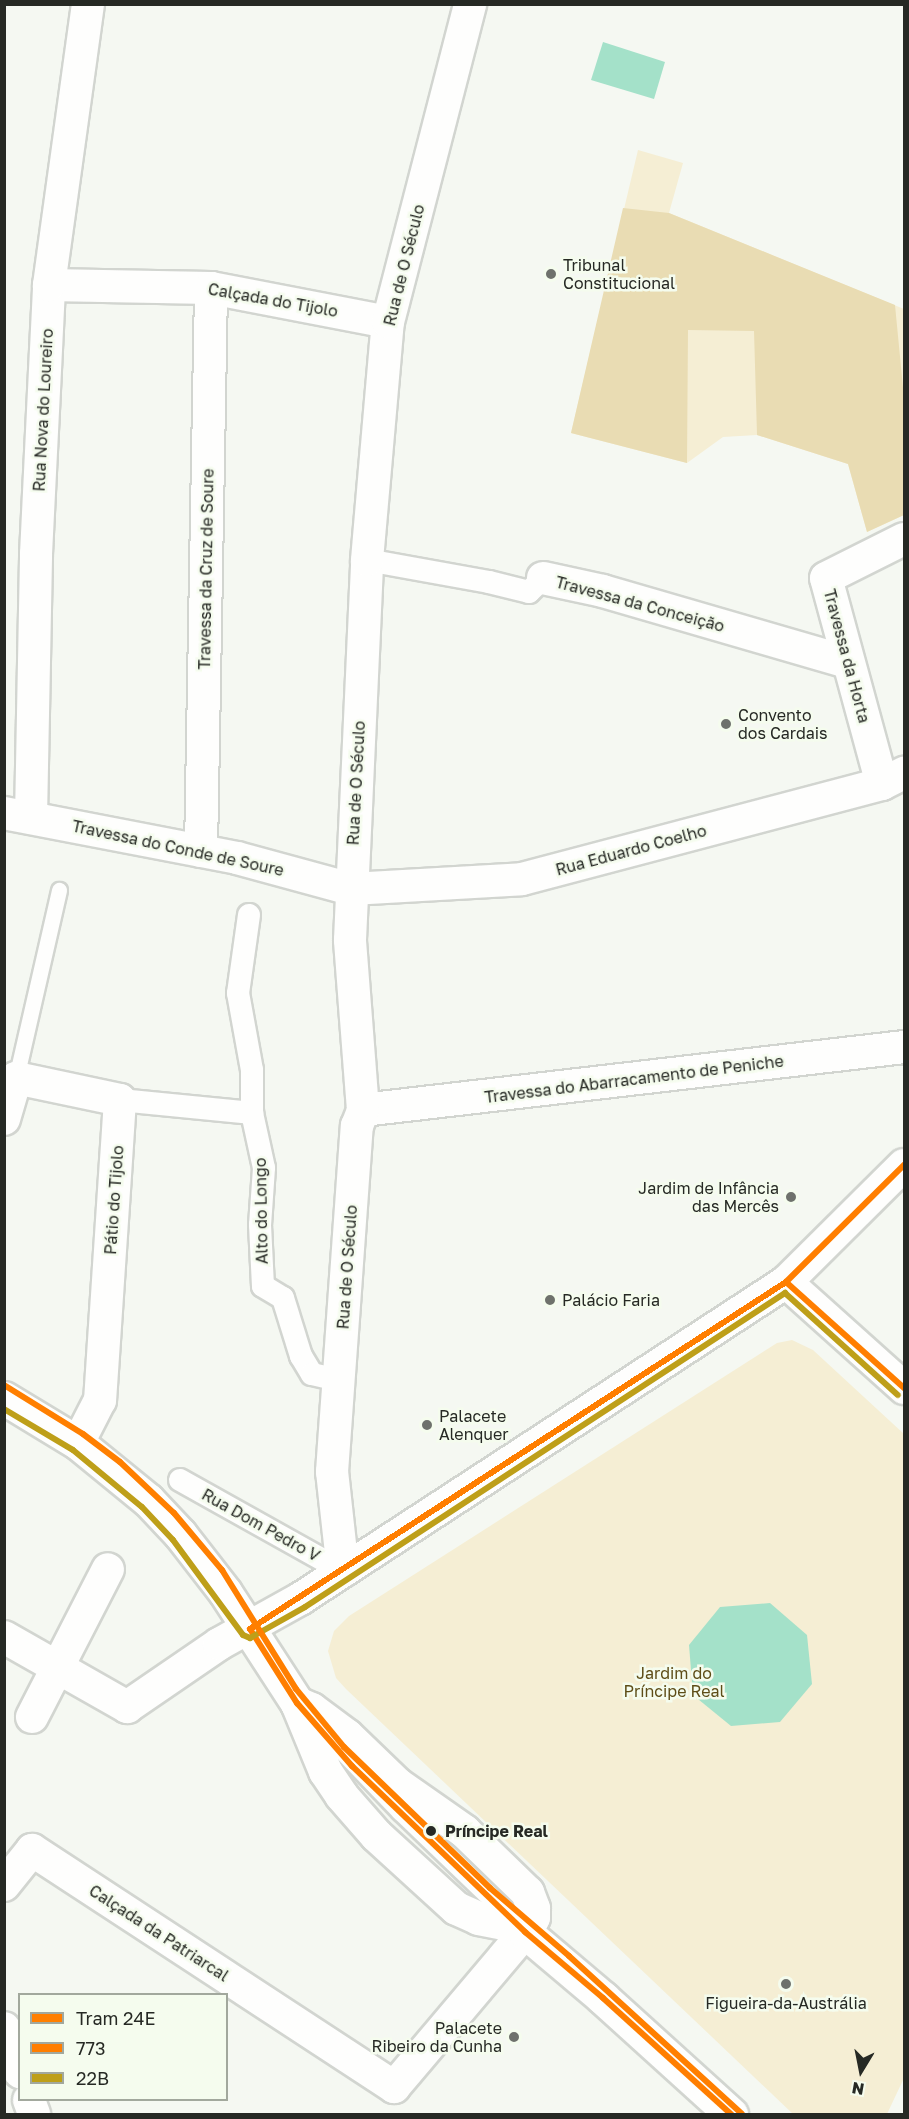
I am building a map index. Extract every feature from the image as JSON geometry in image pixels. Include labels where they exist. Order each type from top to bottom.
[{"type":"main road","points":[[4,1398],[78,1443],[148,1500],[180,1534],[250,1629],[297,1703],[325,1772],[341,1795],[376,1835],[456,1908],[478,1918],[504,1923],[525,1932],[603,1998],[731,2115]]},
{"type":"main road","points":[[297,1703],[311,1709],[346,1735],[397,1784],[464,1831],[527,1892],[533,1908],[533,1917],[525,1932]]},
{"type":"street","name":"Rua Nova do Loureiro","points":[[18,815],[36,554],[49,285],[88,4]]},
{"type":"street","name":"Rua de O Século","points":[[343,1571],[332,1472],[357,1126],[363,1110],[350,940],[367,560],[388,322],[470,4]]},
{"type":"street","name":"Calçada do Tijolo","points":[[49,285],[212,288],[388,322]]},
{"type":"street","name":"Travessa da Cruz de Soure","points":[[201,851],[212,288]]},
{"type":"street","name":"Travessa da Horta","points":[[893,779],[847,662],[826,578],[904,539]]},
{"type":"street","name":"Travessa da Conceição","points":[[367,560],[530,592],[543,578],[603,591],[847,662]]},
{"type":"street","name":"Rua Eduardo Coelho","points":[[351,889],[522,879],[893,779]]},
{"type":"street","name":"Travessa do Conde de Soure","points":[[18,815],[237,858],[351,889]]},
{"type":"street","name":"Alto do Longo","points":[[249,915],[238,993],[252,1070],[252,1113],[264,1168],[260,1225],[263,1286],[283,1298],[301,1356],[312,1374],[339,1380]]},
{"type":"street","name":"Travessa do Abarracamento de Peniche","points":[[363,1110],[904,1047]]},
{"type":"street","points":[[4,1119],[16,1078],[120,1100],[252,1113]]},
{"type":"street","name":"Pátio do Tijolo","points":[[78,1443],[100,1400],[120,1100]]},
{"type":"street","points":[[4,1637],[127,1707],[219,1644],[250,1629],[343,1571],[786,1282],[904,1165]]},
{"type":"street","points":[[786,1282],[904,1388]]},
{"type":"street","name":"Rua Dom Pedro V","points":[[180,1480],[343,1571]]},
{"type":"street","points":[[32,1717],[108,1569]]},
{"type":"street","name":"Calçada da Patriarcal","points":[[4,1885],[32,1850],[394,2087],[525,1932]]},
{"type":"street","points":[[4,2028],[18,2066]]},
{"type":"lane","points":[[16,1078],[59,890]]},
{"type":"green space","points":[[638,150],[683,163],[669,213],[904,309],[904,515],[867,532],[848,464],[757,435],[723,437],[687,463],[571,433]]},
{"type":"green space","name":"Jardim do Príncipe Real","points":[[792,1340],[813,1350],[904,1434],[904,2078],[887,2114],[793,2114],[346,1689],[336,1678],[328,1651],[334,1631],[349,1616],[777,1343]]},
{"type":"shaded area","points":[[603,42],[665,62],[654,99],[591,80]]},
{"type":"shaded area","points":[[623,208],[669,213],[895,305],[904,398],[904,515],[867,532],[848,464],[757,435],[754,331],[688,330],[687,463],[571,433]]},
{"type":"shaded area","points":[[770,1603],[807,1635],[812,1684],[780,1722],[731,1726],[693,1695],[689,1645],[720,1607]]},
{"type":"tram line","name":"24E","points":[[4,1385],[83,1434],[120,1462],[174,1513],[222,1570],[296,1689],[344,1747],[490,1888],[569,1956],[742,2114]]},
{"type":"transit line","name":"773","points":[[250,1629],[786,1282],[904,1165]]},
{"type":"transit line","name":"773","points":[[786,1282],[904,1388]]},
{"type":"transit line","name":"22B","points":[[4,1409],[73,1450],[142,1507],[173,1540],[243,1635],[250,1638],[305,1607],[785,1293],[898,1395]]},
{"type":"transit line","name":"773","points":[[250,1629],[297,1703],[352,1766],[525,1932],[603,1998],[731,2114]]},
{"type":"place","name":"Tribunal Constitucional","points":[[551,274]]},
{"type":"place","name":"Convento dos Cardais","points":[[726,724]]},
{"type":"place","name":"Jardim de Infância das Mercês","points":[[791,1197]]},
{"type":"place","name":"Palácio Faria","points":[[550,1300]]},
{"type":"place","name":"Palacete Alenquer","points":[[427,1425]]},
{"type":"place","name":"Príncipe Real","points":[[431,1831]]},
{"type":"place","name":"Figueira-da-Austrália","points":[[786,1984]]},
{"type":"place","name":"Palacete Ribeiro da Cunha","points":[[514,2037]]}]
